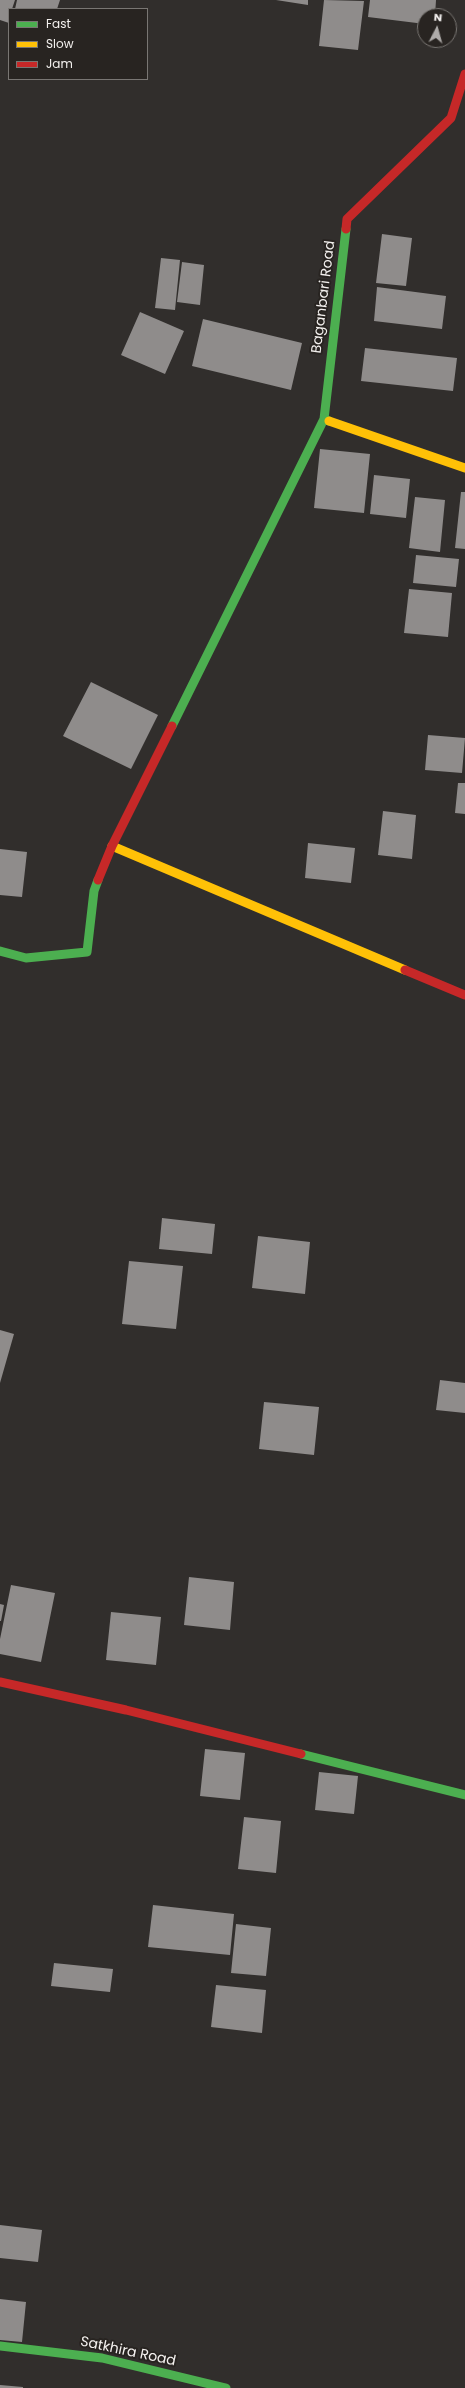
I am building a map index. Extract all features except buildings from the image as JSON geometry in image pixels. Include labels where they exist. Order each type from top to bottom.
[{"type":"street","name":"Baganbari Road","points":[[0,951],[26,958],[87,952],[94,891],[112,846],[324,419],[347,219],[451,118],[465,74]]},
{"type":"street","points":[[324,419],[465,468]]},
{"type":"street","points":[[112,846],[465,996]]},
{"type":"street","points":[[0,1682],[126,1710],[465,1795]]},
{"type":"street","name":"Satkhira Road","points":[[0,2346],[102,2358],[226,2388]]},
{"type":"traffic: fast","points":[[329,421],[324,419],[346,229]]},
{"type":"traffic: fast","points":[[172,726],[324,419]]},
{"type":"traffic: fast","points":[[0,951],[26,958],[87,952],[94,891],[98,880]]},
{"type":"traffic: fast","points":[[301,1754],[465,1795]]},
{"type":"traffic: fast","points":[[0,2346],[102,2358],[226,2388]]},
{"type":"traffic: slow","points":[[329,421],[465,468]]},
{"type":"traffic: slow","points":[[112,846],[405,970]]},
{"type":"traffic: jam","points":[[346,229],[347,219],[451,118],[465,74]]},
{"type":"traffic: jam","points":[[98,880],[112,846],[172,726]]},
{"type":"traffic: jam","points":[[405,970],[465,995]]},
{"type":"traffic: jam","points":[[0,1682],[126,1710],[301,1754]]}]
